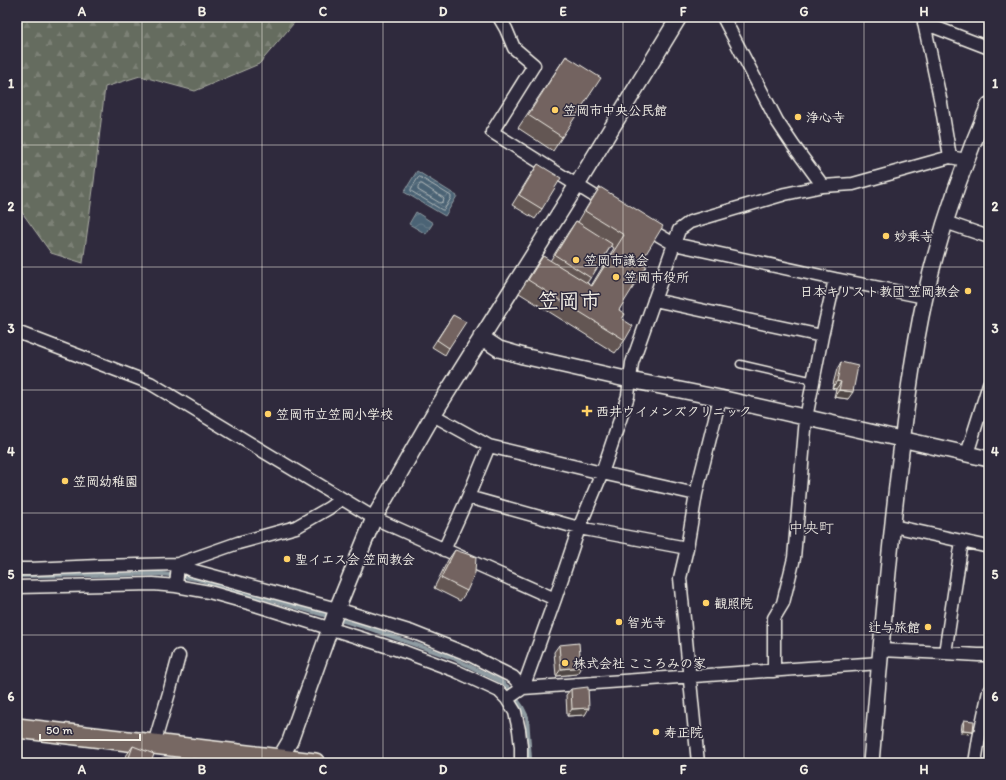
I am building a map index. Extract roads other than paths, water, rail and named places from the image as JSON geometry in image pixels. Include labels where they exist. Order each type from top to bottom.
[{"type":"main road","points":[[17,728],[154,744],[279,761],[315,763]]},
{"type":"street","points":[[499,17],[514,48],[534,65],[492,132],[616,209]]},
{"type":"street","points":[[279,761],[290,741],[334,619],[374,518],[433,415],[577,185],[679,17]]},
{"type":"street","points":[[724,17],[777,121],[823,186]]},
{"type":"street","points":[[924,20],[941,102],[950,157]]},
{"type":"street","points":[[924,20],[989,48]]},
{"type":"street","points":[[871,763],[893,526],[912,366],[925,297],[945,222],[966,160],[984,128],[989,105]]},
{"type":"street","points":[[514,694],[555,599],[579,528],[602,473],[628,396],[632,363],[679,230],[690,222],[785,194],[823,186],[853,184],[950,157],[966,160]]},
{"type":"street","points":[[635,221],[674,244],[925,297]]},
{"type":"street","points":[[945,222],[989,237]]},
{"type":"street","points":[[774,671],[774,618],[783,603],[794,558],[806,418],[835,279]]},
{"type":"street","points":[[654,300],[822,336]]},
{"type":"street","points":[[17,332],[150,384],[374,518],[555,599]]},
{"type":"street","points":[[481,337],[499,349],[523,356],[720,398],[989,459]]},
{"type":"street","points":[[967,454],[989,384]]},
{"type":"street","points":[[698,763],[680,578],[687,548],[696,494],[720,398]]},
{"type":"street","points":[[433,415],[489,446],[696,494]]},
{"type":"street","points":[[444,550],[489,446]]},
{"type":"street","points":[[468,497],[579,528],[687,548]]},
{"type":"street","points":[[177,576],[238,543],[296,527],[342,499]]},
{"type":"street","points":[[893,526],[989,547]]},
{"type":"street","points":[[945,653],[962,541]]},
{"type":"street","points":[[17,568],[30,577],[99,575],[153,584],[191,570],[254,596],[408,642],[459,662],[499,691],[514,694],[690,676],[774,671],[880,657],[945,653],[989,655]]},
{"type":"street","points":[[17,587],[30,577],[99,575],[177,576],[209,592],[254,596],[408,642],[459,662],[495,668],[513,678],[514,712],[522,747],[522,763]]},
{"type":"street","points":[[154,744],[179,656]]},
{"type":"street","points":[[975,763],[989,691]]},
{"type":"lane","points":[[740,364],[814,381]]},
{"type":"water","points":[[417,171],[457,196],[445,216],[404,192]]},
{"type":"water","points":[[416,212],[433,223],[426,234],[409,224]]},
{"type":"waterway","points":[[17,576],[163,574],[197,579],[331,617]]},
{"type":"waterway","points":[[337,619],[371,629],[453,658],[500,681],[508,687],[527,717],[530,759]]},
{"type":"place","name":"笠岡市中央公民館","points":[[555,110]]},
{"type":"place","name":"浄心寺","points":[[798,117]]},
{"type":"place","name":"妙乗寺","points":[[886,236]]},
{"type":"place","name":"笠岡市議会","points":[[576,260]]},
{"type":"place","name":"笠岡市役所","points":[[616,277]]},
{"type":"place","name":"日本キリスト教団 笠岡教会","points":[[968,291]]},
{"type":"place","name":"西井ウイメンズクリニック","points":[[587,411]]},
{"type":"place","name":"笠岡市立笠岡小学校","points":[[268,414]]},
{"type":"place","name":"笠岡幼稚園","points":[[65,481]]},
{"type":"place","name":"聖イエス会 笠岡教会","points":[[287,559]]},
{"type":"place","name":"観照院","points":[[706,603]]},
{"type":"place","name":"智光寺","points":[[619,622]]},
{"type":"place","name":"辻与旅館","points":[[928,627]]},
{"type":"place","name":"株式会社 こころみの家","points":[[565,663]]},
{"type":"place","name":"寿正院","points":[[656,732]]},
{"type":"district","name":"笠岡市","points":[[569,300]]},
{"type":"district","name":"中央町","points":[[811,528]]}]
